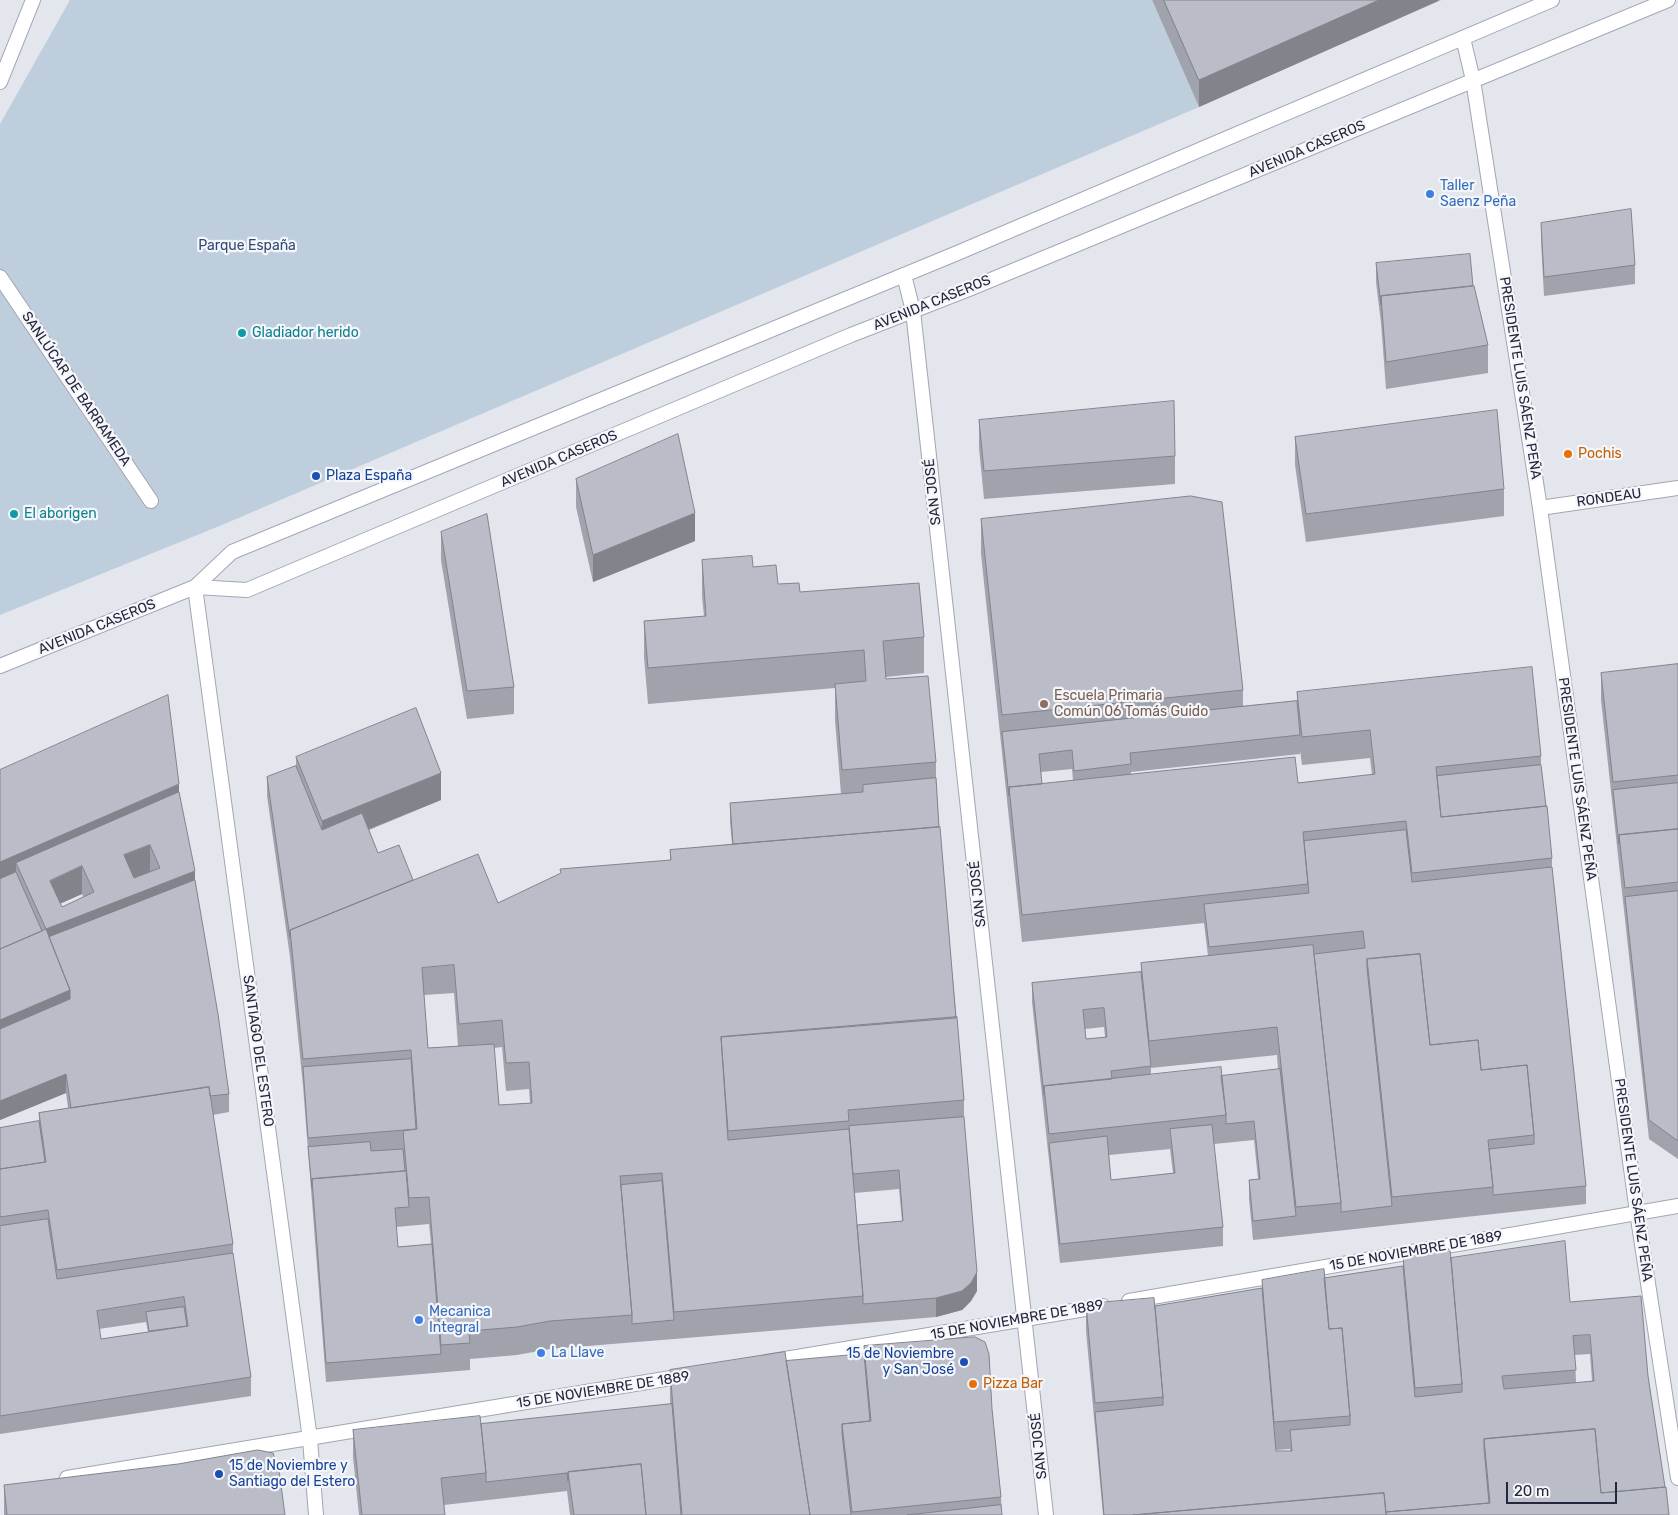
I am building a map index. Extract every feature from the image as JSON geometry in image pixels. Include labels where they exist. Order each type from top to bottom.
[{"type":"street","points":[[0,82],[34,0]]},
{"type":"street","name":"AVENIDA CASEROS","points":[[0,666],[195,587],[232,552],[904,275],[1552,0]]},
{"type":"street","name":"AVENIDA CASEROS","points":[[195,587],[247,590],[851,335],[1668,0]]},
{"type":"street","name":"PRESIDENTE LUIS SÁENZ PEÑA","points":[[1464,38],[1473,80],[1540,508],[1637,1212],[1678,1478]]},
{"type":"street","name":"SAN JOSÉ","points":[[904,275],[913,311],[1046,1515]]},
{"type":"street","name":"SANLÚCAR DE BARRAMEDA","points":[[0,276],[152,502]]},
{"type":"street","name":"RONDEAU","points":[[1540,508],[1678,488]]},
{"type":"street","name":"SANTIAGO DEL ESTERO","points":[[195,587],[310,1439],[316,1515]]},
{"type":"street","name":"15 DE NOVIEMBRE DE 1889","points":[[753,1365],[1025,1320],[1678,1206]]},
{"type":"street","name":"15 DE NOVIEMBRE DE 1889","points":[[49,1481],[704,1373]]},
{"type":"green space","name":"Parque España","points":[[70,0],[1152,0],[1199,107],[222,525],[0,615],[0,124]]},
{"type":"building","points":[[1164,0],[1379,0],[1199,80]]},
{"type":"building","points":[[1631,209],[1635,265],[1544,277],[1541,223]]},
{"type":"building","points":[[1470,254],[1473,286],[1381,296],[1381,305],[1376,263]]},
{"type":"building","points":[[1474,286],[1488,345],[1386,362],[1381,296]]},
{"type":"building","points":[[1174,401],[1175,456],[984,471],[979,420]]},
{"type":"building","points":[[1497,410],[1504,489],[1306,514],[1295,437]]},
{"type":"building","points":[[678,434],[695,513],[593,555],[576,479]]},
{"type":"building","points":[[1191,496],[1222,502],[1243,690],[1002,715],[981,519]]},
{"type":"building","points":[[487,514],[514,687],[467,691],[441,532]]},
{"type":"building","points":[[752,556],[753,567],[776,565],[778,584],[799,583],[800,592],[919,583],[924,637],[883,641],[886,679],[928,676],[936,762],[842,770],[835,684],[866,681],[864,650],[648,668],[644,621],[706,616],[702,560]]},
{"type":"building","points":[[1678,664],[1678,775],[1613,782],[1601,673]]},
{"type":"building","points":[[1532,667],[1541,756],[1436,767],[1441,817],[1547,806],[1552,858],[1412,873],[1406,821],[1303,832],[1308,884],[1022,915],[1009,787],[1295,757],[1298,783],[1375,774],[1370,730],[1302,737],[1297,692]]},
{"type":"building","points":[[168,695],[179,784],[0,862],[0,770]]},
{"type":"building","points":[[1297,701],[1300,735],[1130,753],[1131,764],[1074,771],[1072,750],[1039,754],[1042,784],[1009,787],[1009,796],[1002,732]]},
{"type":"building","points":[[416,708],[441,773],[322,821],[296,757]]},
{"type":"building","points":[[1541,765],[1546,806],[1441,817],[1437,776]]},
{"type":"building","points":[[296,766],[322,830],[362,813],[378,853],[399,845],[413,880],[290,930],[290,938],[267,777]]},
{"type":"building","points":[[936,778],[939,827],[733,844],[730,803],[863,792],[863,785]]},
{"type":"building","points":[[1678,783],[1678,829],[1619,835],[1619,844],[1613,790]]},
{"type":"building","points":[[179,792],[195,871],[46,929],[16,863]],"holes":[[[150,845],[160,868],[134,878],[124,855]],[[82,866],[94,892],[62,907],[50,881]]]},
{"type":"building","points":[[940,827],[956,1018],[721,1037],[728,1140],[849,1129],[863,1296],[674,1312],[662,1173],[620,1176],[632,1315],[550,1321],[517,1327],[469,1331],[470,1343],[441,1345],[429,1197],[409,1198],[403,1131],[417,1129],[411,1050],[303,1059],[290,930],[478,854],[498,903],[561,873],[560,869],[671,860],[670,850]],"holes":[[[454,965],[459,1024],[502,1020],[506,1063],[529,1062],[532,1103],[499,1105],[494,1044],[428,1048],[422,968]]]},
{"type":"building","points":[[1678,829],[1678,882],[1625,888],[1619,835]]},
{"type":"building","points":[[1406,830],[1412,882],[1552,867],[1586,1186],[1493,1195],[1489,1149],[1534,1144],[1527,1065],[1481,1070],[1478,1040],[1430,1045],[1420,954],[1367,959],[1392,1206],[1341,1212],[1314,954],[1365,948],[1363,931],[1209,947],[1204,904],[1309,893],[1304,841]]},
{"type":"building","points":[[16,872],[42,931],[0,949],[0,879]]},
{"type":"building","points":[[195,880],[218,1014],[229,1094],[210,1096],[209,1087],[71,1108],[66,1074],[0,1101],[0,1029],[70,999],[70,990],[49,937]]},
{"type":"building","points":[[1678,891],[1678,1141],[1649,1120],[1625,897]]},
{"type":"building","points":[[46,929],[70,990],[0,1020],[0,949]]},
{"type":"building","points":[[1313,945],[1341,1203],[1296,1207],[1277,1027],[1149,1041],[1141,963]]},
{"type":"building","points":[[1420,954],[1430,1045],[1478,1040],[1481,1070],[1527,1065],[1534,1135],[1488,1140],[1493,1187],[1392,1197],[1367,959]]},
{"type":"building","points":[[1141,972],[1151,1066],[1111,1071],[1112,1079],[1044,1086],[1044,1095],[1032,983]],"holes":[[[1104,1008],[1107,1037],[1086,1039],[1083,1010]]]},
{"type":"building","points":[[957,1017],[964,1100],[848,1110],[849,1121],[728,1131],[721,1037]]},
{"type":"building","points":[[411,1059],[416,1129],[308,1138],[303,1067]]},
{"type":"building","points":[[1221,1067],[1226,1115],[1049,1134],[1044,1086]]},
{"type":"building","points":[[1280,1069],[1296,1216],[1253,1221],[1249,1180],[1260,1179],[1254,1121],[1226,1124],[1221,1076]]},
{"type":"building","points":[[209,1087],[233,1244],[57,1270],[48,1210],[0,1217],[0,1169],[46,1162],[39,1113]]},
{"type":"building","points":[[964,1117],[977,1272],[971,1283],[962,1291],[936,1298],[863,1304],[857,1225],[903,1221],[899,1170],[853,1174],[849,1126]]},
{"type":"building","points":[[39,1121],[45,1162],[0,1169],[0,1128]]},
{"type":"building","points":[[1212,1125],[1223,1227],[1060,1244],[1049,1143],[1107,1136],[1111,1180],[1175,1173],[1170,1129]]},
{"type":"building","points":[[370,1142],[371,1151],[403,1149],[405,1171],[312,1179],[312,1188],[308,1147]]},
{"type":"building","points":[[406,1171],[409,1207],[395,1208],[398,1247],[432,1244],[441,1354],[326,1363],[312,1179]]},
{"type":"building","points":[[662,1181],[674,1320],[632,1324],[621,1185]]},
{"type":"building","points":[[48,1219],[57,1279],[233,1253],[251,1377],[0,1416],[0,1226]],"holes":[[[184,1297],[188,1326],[101,1339],[97,1311]]]},
{"type":"building","points":[[1565,1241],[1570,1302],[1641,1296],[1648,1376],[1665,1487],[1601,1493],[1595,1429],[1484,1439],[1489,1503],[1386,1512],[1384,1493],[1133,1515],[1104,1515],[1095,1412],[1163,1405],[1155,1306],[1262,1288],[1276,1451],[1292,1451],[1290,1430],[1350,1425],[1342,1328],[1329,1329],[1324,1278],[1403,1266],[1415,1397],[1462,1392],[1451,1258]],"holes":[[[1590,1335],[1594,1381],[1504,1389],[1502,1376],[1576,1370],[1573,1336]]]},
{"type":"building","points":[[1450,1249],[1462,1384],[1415,1388],[1403,1257]]},
{"type":"building","points":[[1324,1269],[1329,1329],[1342,1328],[1350,1416],[1274,1422],[1262,1280]]},
{"type":"building","points":[[1154,1298],[1163,1397],[1095,1403],[1086,1304]]},
{"type":"building","points":[[184,1307],[187,1326],[149,1331],[146,1312]]},
{"type":"building","points":[[975,1337],[985,1342],[989,1354],[992,1409],[1001,1497],[852,1512],[842,1424],[871,1421],[864,1346]]},
{"type":"building","points":[[785,1352],[810,1515],[682,1515],[670,1370]]},
{"type":"building","points":[[864,1354],[870,1421],[842,1424],[851,1515],[810,1515],[786,1361]]},
{"type":"building","points":[[672,1404],[681,1515],[646,1515],[641,1464],[568,1472],[568,1481],[567,1473],[486,1482],[481,1424]]},
{"type":"building","points":[[480,1416],[486,1473],[441,1478],[445,1515],[362,1515],[353,1430]]},
{"type":"building","points":[[1595,1429],[1601,1493],[1666,1487],[1669,1515],[1386,1515],[1386,1512],[1490,1503],[1484,1439]]},
{"type":"building","points":[[258,1450],[273,1453],[279,1470],[285,1515],[7,1515],[4,1485],[178,1464]]},
{"type":"building","points":[[641,1464],[646,1515],[574,1515],[568,1472]]},
{"type":"building","points":[[1384,1493],[1386,1515],[1133,1515]]},
{"type":"building","points":[[1001,1505],[1002,1515],[907,1515]]},
{"type":"place","name":"Taller Saenz Peña","points":[[1430,194]]},
{"type":"place","name":"Gladiador herido","points":[[242,333]]},
{"type":"place","name":"Pochis","points":[[1568,454]]},
{"type":"place","name":"Plaza España","points":[[316,476]]},
{"type":"place","name":"El aborigen","points":[[14,514]]},
{"type":"place","name":"Escuela Primaria Común 06 Tomás Guido","points":[[1044,704]]},
{"type":"place","name":"Mecanica Integral","points":[[419,1320]]},
{"type":"place","name":"La Llave","points":[[541,1353]]},
{"type":"place","name":"15 de Noviembre y San José","points":[[964,1362]]},
{"type":"place","name":"Pizza Bar","points":[[973,1384]]},
{"type":"place","name":"15 de Noviembre y Santiago del Estero","points":[[219,1474]]}]
